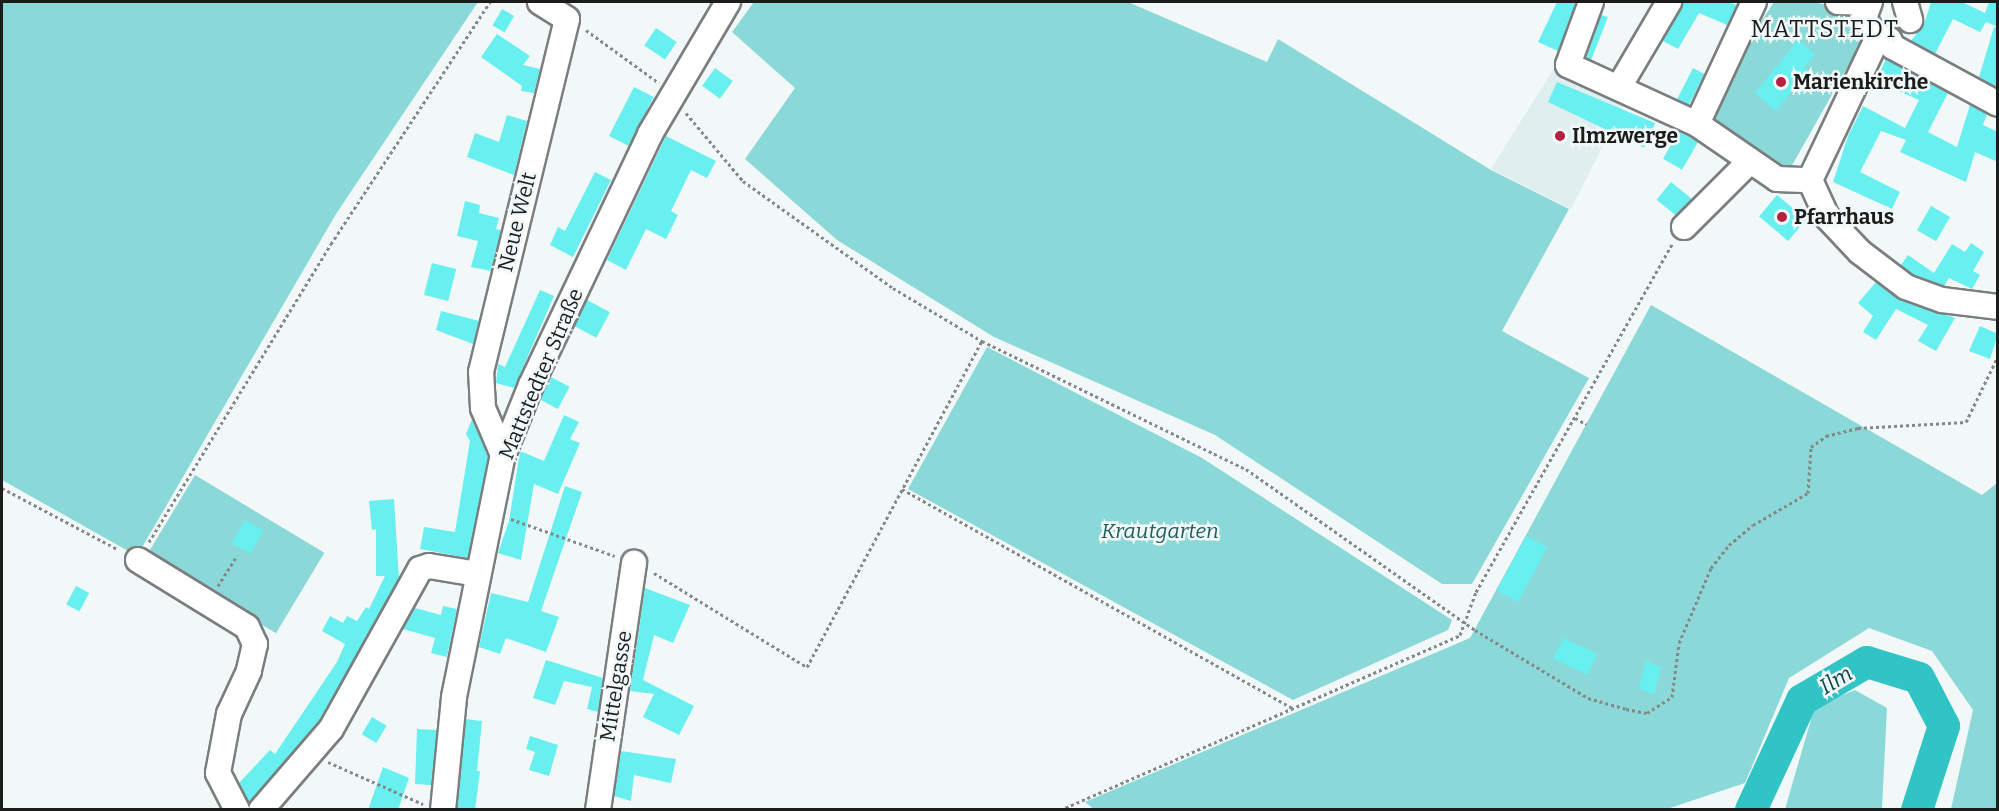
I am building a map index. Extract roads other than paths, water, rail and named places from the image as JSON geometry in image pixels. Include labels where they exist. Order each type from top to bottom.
[{"type":"street","name":"Neue Welt","points":[[503,455],[483,408],[481,372],[567,19],[540,2]]},
{"type":"street","name":"Mattstedter Straße","points":[[443,809],[454,697],[503,455],[531,385],[671,95],[728,2]]},
{"type":"street","points":[[1592,2],[1568,64],[1697,124],[1749,162],[1777,179],[1810,180]]},
{"type":"street","points":[[1619,87],[1669,2]]},
{"type":"street","points":[[1697,124],[1754,2]]},
{"type":"street","points":[[1838,2],[1868,2],[1866,25],[1893,47],[1998,104]]},
{"type":"street","points":[[1810,180],[1884,39]]},
{"type":"street","points":[[1684,227],[1749,162]]},
{"type":"street","points":[[1810,180],[1827,217],[1860,252],[1906,287],[1942,300],[1998,307]]},
{"type":"street","points":[[138,560],[247,627],[255,644],[249,671],[228,714],[218,773],[237,810]]},
{"type":"street","name":"Mittelgasse","points":[[598,810],[634,563]]},
{"type":"street","points":[[261,810],[314,752],[362,678],[420,569],[429,566],[478,574]]},
{"type":"waterway","name":"Ilm","points":[[1751,810],[1802,700],[1867,662],[1919,678],[1944,726],[1917,810]]},
{"type":"place","name":"Marienkirche","points":[[1781,82]]},
{"type":"place","name":"Ilmzwerge","points":[[1560,136]]},
{"type":"place","name":"Pfarrhaus","points":[[1782,217]]},
{"type":"district","name":"MATTSTEDT","points":[[1825,30]]},
{"type":"park label","name":"Krautgarten","points":[[1160,531]]}]
